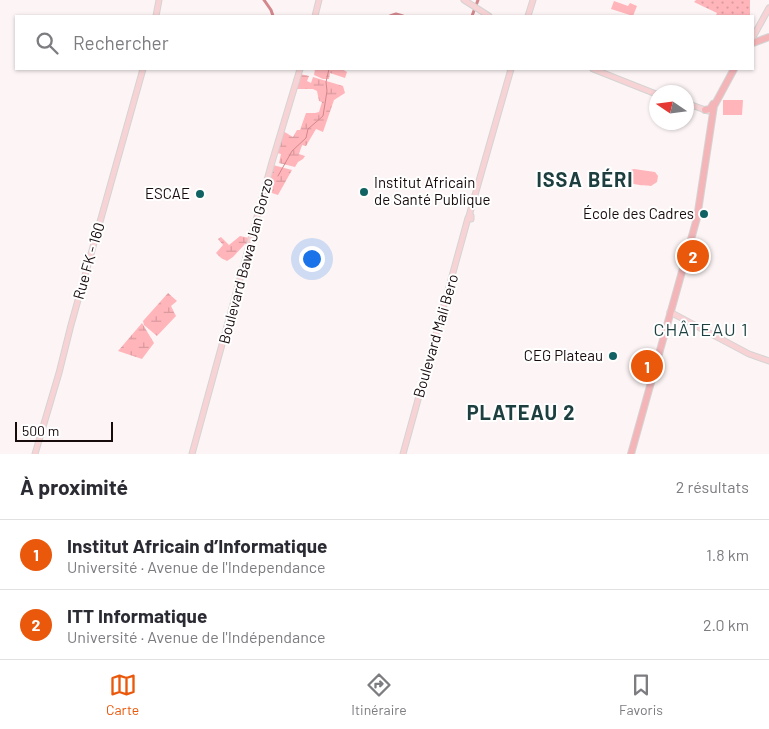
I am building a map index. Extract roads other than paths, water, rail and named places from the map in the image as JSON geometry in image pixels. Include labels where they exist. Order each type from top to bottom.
[{"type":"highway","points":[[754,39],[769,37]]},
{"type":"highway","points":[[631,454],[697,218],[713,104],[732,70]]},
{"type":"highway","points":[[711,115],[732,70]]},
{"type":"main road","points":[[156,15],[158,0]]},
{"type":"main road","points":[[314,15],[319,0]]},
{"type":"main road","points":[[466,0],[488,15]]},
{"type":"main road","points":[[527,15],[531,2]]},
{"type":"main road","points":[[754,39],[758,25],[769,4]]},
{"type":"main road","points":[[758,25],[769,8]]},
{"type":"main road","name":"Rue FK - 160","points":[[34,454],[56,383],[142,70]]},
{"type":"main road","name":"Boulevard Bawa Jan Gorzo","points":[[192,454],[272,162],[300,70]]},
{"type":"main road","name":"Boulevard Mali Bero","points":[[403,454],[512,70]]},
{"type":"main road","points":[[596,70],[617,77]]},
{"type":"main road","points":[[601,70],[649,89]]},
{"type":"main road","points":[[694,107],[711,115]]},
{"type":"main road","name":"Boulevard Mali Bero","points":[[407,454],[413,425],[470,218]]},
{"type":"main road","points":[[670,312],[754,356],[769,361]]},
{"type":"waterway","points":[[264,0],[273,15]]},
{"type":"waterway","points":[[472,15],[478,0]]},
{"type":"waterway","points":[[393,15],[400,15]]},
{"type":"waterway","points":[[278,176],[292,151],[306,138],[308,129],[323,116],[329,70]]},
{"type":"place","name":"Institut Africain de Santé Publique","points":[[364,192]]},
{"type":"place","name":"ESCAE","points":[[200,194]]},
{"type":"place","name":"École des Cadres","points":[[704,214]]},
{"type":"place","name":"ITT Informatique","points":[[693,256]]},
{"type":"place","name":"CEG Plateau","points":[[613,356]]},
{"type":"place","name":"Institut Africain d’Informatique","points":[[647,366]]},
{"type":"district","name":"ISSA BÉRI","points":[[585,180]]},
{"type":"district","name":"CHÂTEAU 1","points":[[701,330]]},
{"type":"district","name":"PLATEAU 2","points":[[521,413]]}]
